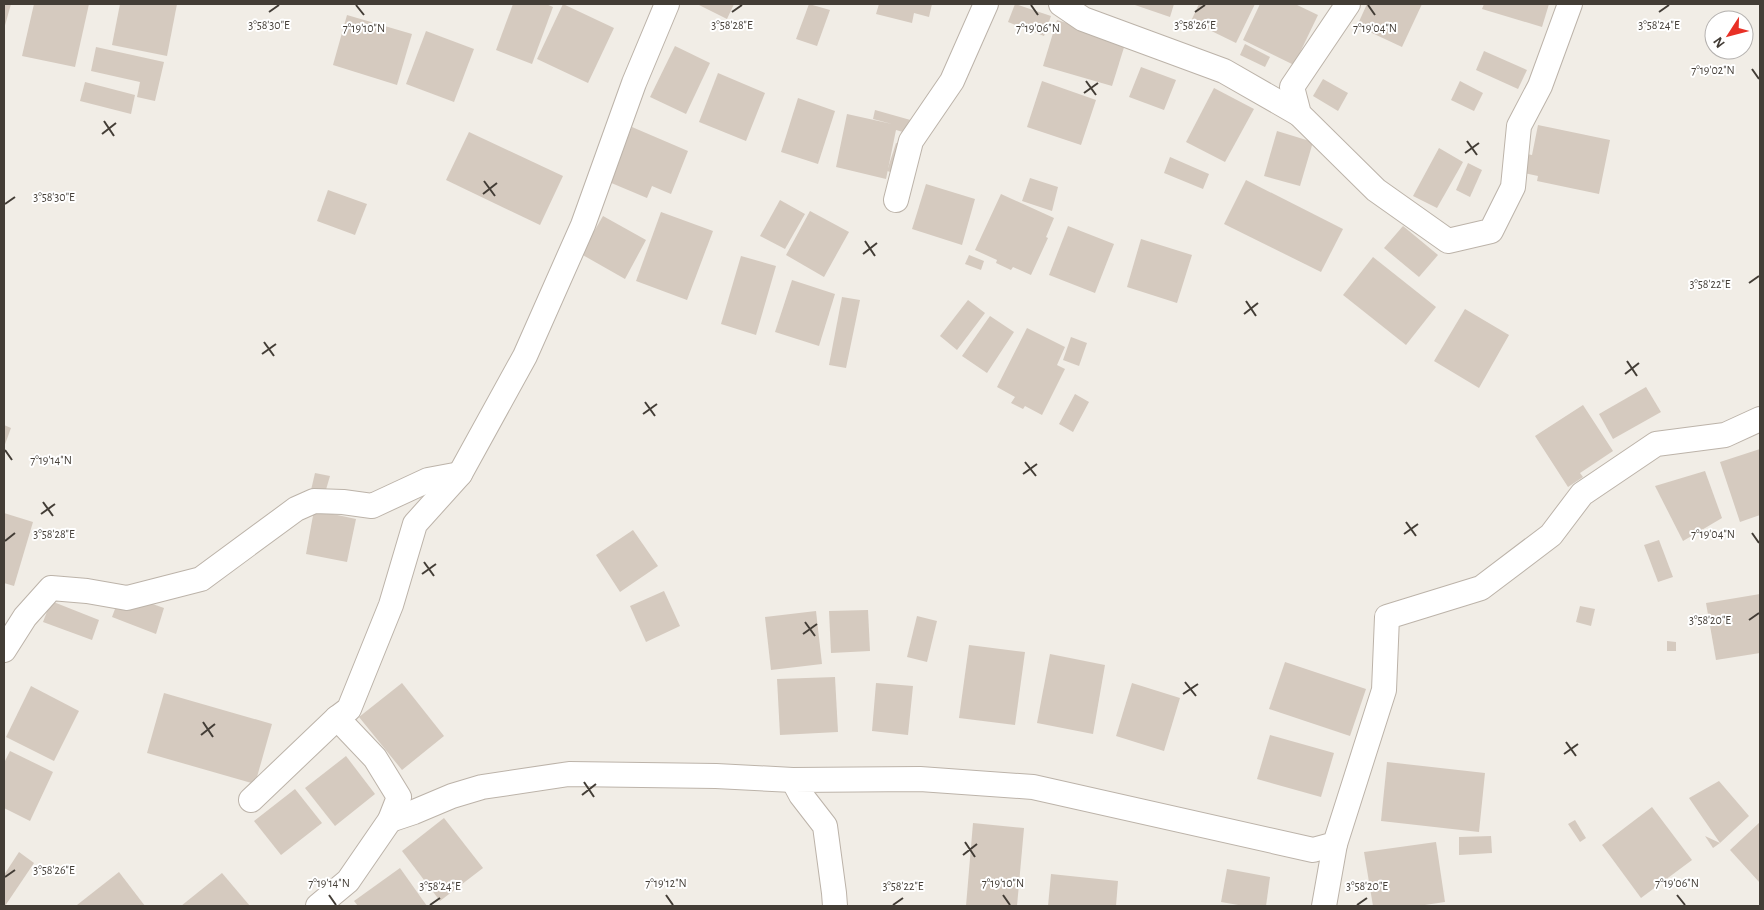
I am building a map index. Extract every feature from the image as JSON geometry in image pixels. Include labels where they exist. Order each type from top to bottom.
[{"type":"street","points":[[251,800],[337,718],[349,709],[391,605],[415,524],[460,474],[525,356],[583,225],[634,83],[667,4]]},
{"type":"street","points":[[896,200],[911,141],[952,81],[986,4]]},
{"type":"street","points":[[1061,4],[1082,18],[1224,71],[1299,114],[1376,190],[1448,241],[1491,231],[1513,187],[1519,126],[1540,86],[1570,4]]},
{"type":"street","points":[[1299,114],[1292,87],[1348,4]]},
{"type":"street","points":[[1324,906],[1335,844],[1384,690],[1387,617],[1481,588],[1552,534],[1582,494],[1656,444],[1725,435],[1760,419]]},
{"type":"street","points":[[4,650],[25,617],[51,588],[87,591],[128,598],[200,579],[296,509],[314,502],[344,502],[372,506],[428,480],[460,474]]},
{"type":"street","points":[[318,906],[348,881],[390,820],[399,797],[375,758],[337,718]]},
{"type":"street","points":[[390,820],[452,796],[482,787],[569,774],[716,776],[793,780],[920,778],[1033,787],[1313,850],[1335,844]]},
{"type":"street","points":[[793,780],[825,826],[835,906]]},
{"type":"building","points":[[4,4],[11,4],[4,29]]},
{"type":"building","points":[[34,4],[89,4],[75,67],[22,56]]},
{"type":"building","points":[[120,4],[177,4],[167,56],[112,45]]},
{"type":"building","points":[[513,4],[546,4],[553,7],[532,64],[496,50]]},
{"type":"building","points":[[563,4],[614,28],[588,83],[537,59]]},
{"type":"building","points":[[697,4],[734,4],[727,19]]},
{"type":"building","points":[[809,4],[830,10],[817,46],[796,39]]},
{"type":"building","points":[[879,4],[932,4],[929,17],[914,13],[912,23],[876,14]]},
{"type":"building","points":[[1015,4],[1051,16],[1044,36],[1008,22]]},
{"type":"building","points":[[1132,4],[1174,4],[1170,17]]},
{"type":"building","points":[[1199,4],[1255,4],[1236,43],[1191,21]]},
{"type":"building","points":[[1260,4],[1295,4],[1318,15],[1294,65],[1243,40]]},
{"type":"building","points":[[1367,4],[1422,4],[1402,47],[1357,26]]},
{"type":"building","points":[[1484,4],[1549,4],[1542,27],[1482,9]]},
{"type":"building","points":[[347,15],[412,34],[397,85],[333,65]]},
{"type":"building","points":[[1057,20],[1126,41],[1112,86],[1043,66]]},
{"type":"building","points":[[426,31],[474,49],[454,102],[406,84]]},
{"type":"building","points":[[1245,44],[1270,57],[1265,67],[1240,55]]},
{"type":"building","points":[[675,46],[710,63],[686,114],[650,97]]},
{"type":"building","points":[[96,47],[164,62],[155,101],[137,97],[140,82],[91,71]]},
{"type":"building","points":[[1484,51],[1527,70],[1518,89],[1476,70]]},
{"type":"building","points":[[1141,67],[1176,80],[1164,110],[1129,97]]},
{"type":"building","points":[[718,73],[765,93],[746,141],[699,122]]},
{"type":"building","points":[[1323,79],[1348,93],[1338,111],[1313,96]]},
{"type":"building","points":[[1042,81],[1096,100],[1081,145],[1027,127]]},
{"type":"building","points":[[1460,81],[1483,93],[1474,111],[1451,100]]},
{"type":"building","points":[[85,82],[135,95],[131,114],[80,101]]},
{"type":"building","points":[[1214,88],[1254,109],[1225,162],[1186,142]]},
{"type":"building","points":[[798,98],[835,111],[818,164],[781,152]]},
{"type":"building","points":[[875,110],[914,121],[910,134],[896,130],[886,179],[836,167],[847,114],[892,124],[873,119]]},
{"type":"building","points":[[1538,125],[1610,140],[1599,194],[1537,181],[1538,176],[1519,172],[1522,153],[1532,155]]},
{"type":"building","points":[[632,127],[688,151],[671,194],[652,186],[647,198],[609,182]]},
{"type":"building","points":[[1277,131],[1313,142],[1300,186],[1264,176]]},
{"type":"building","points":[[469,132],[563,176],[540,225],[446,180]]},
{"type":"building","points":[[896,143],[905,146],[897,174],[887,171]]},
{"type":"building","points":[[1439,148],[1463,162],[1437,208],[1413,196]]},
{"type":"building","points":[[1170,157],[1209,174],[1203,189],[1164,173]]},
{"type":"building","points":[[1468,163],[1482,170],[1470,197],[1456,190]]},
{"type":"building","points":[[1030,178],[1058,187],[1052,211],[1022,201]]},
{"type":"building","points":[[1246,180],[1343,229],[1321,272],[1224,224]]},
{"type":"building","points":[[926,184],[975,199],[962,245],[912,229]]},
{"type":"building","points":[[328,190],[367,204],[355,235],[317,221]]},
{"type":"building","points":[[1001,194],[1054,218],[1046,237],[1048,238],[1031,275],[1013,267],[1011,270],[996,263],[997,260],[975,250]]},
{"type":"building","points":[[780,200],[805,214],[785,249],[760,236]]},
{"type":"building","points":[[810,211],[849,232],[824,277],[786,255]]},
{"type":"building","points":[[661,212],[713,231],[687,300],[636,281]]},
{"type":"building","points":[[603,216],[646,240],[625,279],[581,254]]},
{"type":"building","points":[[1068,226],[1114,244],[1095,293],[1049,275]]},
{"type":"building","points":[[1403,226],[1438,255],[1419,277],[1384,248]]},
{"type":"building","points":[[1141,239],[1192,255],[1177,303],[1127,287]]},
{"type":"building","points":[[969,255],[984,261],[981,270],[965,264]]},
{"type":"building","points":[[741,256],[776,266],[756,335],[721,324]]},
{"type":"building","points":[[1373,257],[1436,307],[1406,345],[1343,295]]},
{"type":"building","points":[[792,280],[835,294],[819,346],[775,332]]},
{"type":"building","points":[[842,297],[860,300],[846,368],[829,365]]},
{"type":"building","points":[[968,300],[985,313],[957,350],[940,336]]},
{"type":"building","points":[[1465,309],[1509,335],[1479,388],[1434,361]]},
{"type":"building","points":[[990,316],[1014,332],[987,373],[962,356]]},
{"type":"building","points":[[1027,328],[1065,347],[1057,365],[1065,369],[1042,415],[1025,406],[1023,409],[1011,403],[1015,397],[997,387]]},
{"type":"building","points":[[1071,337],[1087,343],[1079,366],[1063,360]]},
{"type":"building","points":[[1646,387],[1661,412],[1613,439],[1599,414]]},
{"type":"building","points":[[1075,394],[1089,402],[1073,432],[1059,424]]},
{"type":"building","points":[[1583,405],[1613,451],[1580,473],[1583,477],[1568,487],[1535,436]]},
{"type":"building","points":[[4,425],[11,428],[4,447]]},
{"type":"building","points":[[1760,449],[1760,515],[1740,522],[1720,462]]},
{"type":"building","points":[[1705,471],[1722,518],[1683,541],[1655,486]]},
{"type":"building","points":[[315,473],[330,476],[325,493],[311,490]]},
{"type":"building","points":[[314,510],[356,519],[347,562],[306,554]]},
{"type":"building","points":[[4,513],[33,522],[14,586],[4,583]]},
{"type":"building","points":[[633,530],[658,566],[620,592],[596,555]]},
{"type":"building","points":[[1659,540],[1673,577],[1658,582],[1644,545]]},
{"type":"building","points":[[664,591],[680,626],[646,642],[630,606]]},
{"type":"building","points":[[121,593],[164,608],[156,634],[112,617]]},
{"type":"building","points":[[1760,594],[1760,653],[1716,660],[1706,603]]},
{"type":"building","points":[[51,601],[99,620],[92,640],[43,622]]},
{"type":"building","points":[[1580,606],[1595,609],[1591,626],[1576,622]]},
{"type":"building","points":[[868,610],[870,651],[831,653],[829,611]]},
{"type":"building","points":[[816,611],[822,664],[771,670],[765,617]]},
{"type":"building","points":[[917,616],[937,621],[927,662],[907,657]]},
{"type":"building","points":[[1667,641],[1676,642],[1676,651],[1667,651]]},
{"type":"building","points":[[969,645],[1025,652],[1015,725],[959,718]]},
{"type":"building","points":[[1050,654],[1105,665],[1093,734],[1037,723]]},
{"type":"building","points":[[1285,662],[1366,689],[1350,736],[1269,709]]},
{"type":"building","points":[[835,677],[838,732],[780,735],[777,679]]},
{"type":"building","points":[[402,683],[444,736],[402,770],[359,717]]},
{"type":"building","points":[[876,683],[913,686],[908,735],[872,731]]},
{"type":"building","points":[[1132,683],[1180,698],[1164,751],[1116,736]]},
{"type":"building","points":[[31,686],[79,711],[54,761],[6,737]]},
{"type":"building","points":[[164,693],[272,724],[255,784],[147,753]]},
{"type":"building","points":[[1270,735],[1334,753],[1321,797],[1257,779]]},
{"type":"building","points":[[10,751],[53,772],[30,821],[4,808],[4,763]]},
{"type":"building","points":[[346,756],[375,794],[335,826],[305,788]]},
{"type":"building","points":[[1387,762],[1485,773],[1479,832],[1381,821]]},
{"type":"building","points":[[1719,781],[1749,816],[1720,843],[1689,798]]},
{"type":"building","points":[[295,789],[322,823],[281,855],[254,821]]},
{"type":"building","points":[[1652,807],[1692,860],[1641,898],[1602,845]]},
{"type":"building","points":[[444,818],[483,868],[440,901],[402,851]]},
{"type":"building","points":[[1575,820],[1586,838],[1580,842],[1568,824]]},
{"type":"building","points":[[1760,822],[1760,883],[1730,850]]},
{"type":"building","points":[[973,823],[1024,828],[1017,906],[966,906]]},
{"type":"building","points":[[1491,836],[1492,853],[1459,855],[1459,837]]},
{"type":"building","points":[[1705,836],[1720,843],[1713,848]]},
{"type":"building","points":[[1436,842],[1445,902],[1418,906],[1373,906],[1364,852]]},
{"type":"building","points":[[19,852],[34,863],[4,906],[4,875]]},
{"type":"building","points":[[400,868],[427,906],[358,906],[354,901]]},
{"type":"building","points":[[1227,869],[1270,877],[1266,906],[1244,906],[1221,902]]},
{"type":"building","points":[[119,872],[145,906],[77,905]]},
{"type":"building","points":[[222,873],[250,906],[181,906]]},
{"type":"building","points":[[1051,874],[1118,881],[1116,906],[1048,906]]}]
